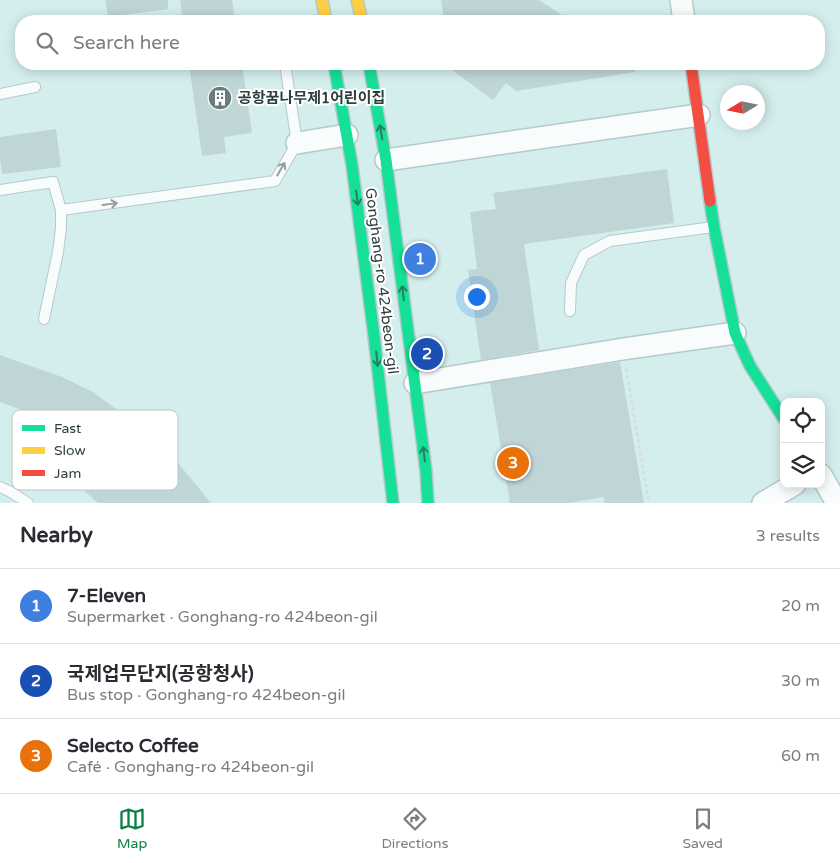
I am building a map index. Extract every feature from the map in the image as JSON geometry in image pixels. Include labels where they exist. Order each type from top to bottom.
[{"type":"street","points":[[322,0],[325,15]]},
{"type":"street","points":[[357,0],[361,15]]},
{"type":"street","points":[[681,0],[683,15]]},
{"type":"street","name":"Gonghang-ro 424beon-gil","points":[[335,70],[352,164],[393,503]]},
{"type":"street","name":"Gonghang-ro 424beon-gil","points":[[370,70],[386,160],[426,471],[428,503]]},
{"type":"street","points":[[692,70],[714,227],[735,333],[740,350],[780,413]]},
{"type":"street","points":[[386,160],[699,115]]},
{"type":"street","points":[[297,143],[347,135]]},
{"type":"street","points":[[415,383],[735,333]]},
{"type":"street","points":[[825,483],[837,503]]},
{"type":"street","points":[[764,503],[788,488]]},
{"type":"lane","points":[[62,210],[275,181],[297,143],[286,70]]},
{"type":"lane","points":[[0,94],[35,87]]},
{"type":"lane","points":[[0,190],[53,182],[62,210],[58,252],[44,319]]},
{"type":"lane","points":[[570,311],[571,283],[584,255],[610,241],[714,227]]},
{"type":"lane","points":[[0,487],[28,503]]},
{"type":"path","points":[[623,349],[649,503]]},
{"type":"building","points":[[105,0],[168,0],[168,9],[123,15],[108,15]]},
{"type":"building","points":[[180,0],[232,0],[234,15],[182,15]]},
{"type":"building","points":[[441,0],[539,0],[562,15],[443,15]]},
{"type":"building","name":"공항꿈나무제1어린이집","points":[[190,70],[243,70],[252,133],[224,137],[226,153],[202,156]]},
{"type":"building","points":[[452,70],[635,70],[635,72],[516,91],[506,83],[493,100]]},
{"type":"building","points":[[56,129],[61,167],[2,174],[0,137]]},
{"type":"building","points":[[667,169],[674,223],[524,244],[539,350],[481,360],[468,270],[477,269],[470,212],[496,209],[493,193]]},
{"type":"building","points":[[0,355],[62,377],[93,392],[118,410],[22,410],[0,402]]},
{"type":"building","points":[[620,362],[644,503],[604,503],[604,497],[568,503],[510,503],[490,383]]},
{"type":"building","points":[[178,463],[211,503],[98,503],[83,490],[178,490]]},
{"type":"traffic: fast","points":[[335,70],[352,165],[393,503]]},
{"type":"traffic: fast","points":[[370,70],[386,160],[426,471],[428,503]]},
{"type":"traffic: fast","points":[[710,201],[735,333],[750,366],[780,413]]},
{"type":"traffic: slow","points":[[322,0],[325,15]]},
{"type":"traffic: slow","points":[[357,0],[361,15]]},
{"type":"traffic: jam","points":[[692,70],[710,201]]},
{"type":"place","name":"공항꿈나무제1어린이집","points":[[220,98]]},
{"type":"place","name":"7-Eleven","points":[[420,259]]},
{"type":"place","name":"국제업무단지(공항청사)","points":[[427,354]]},
{"type":"place","name":"Selecto Coffee","points":[[513,463]]}]
